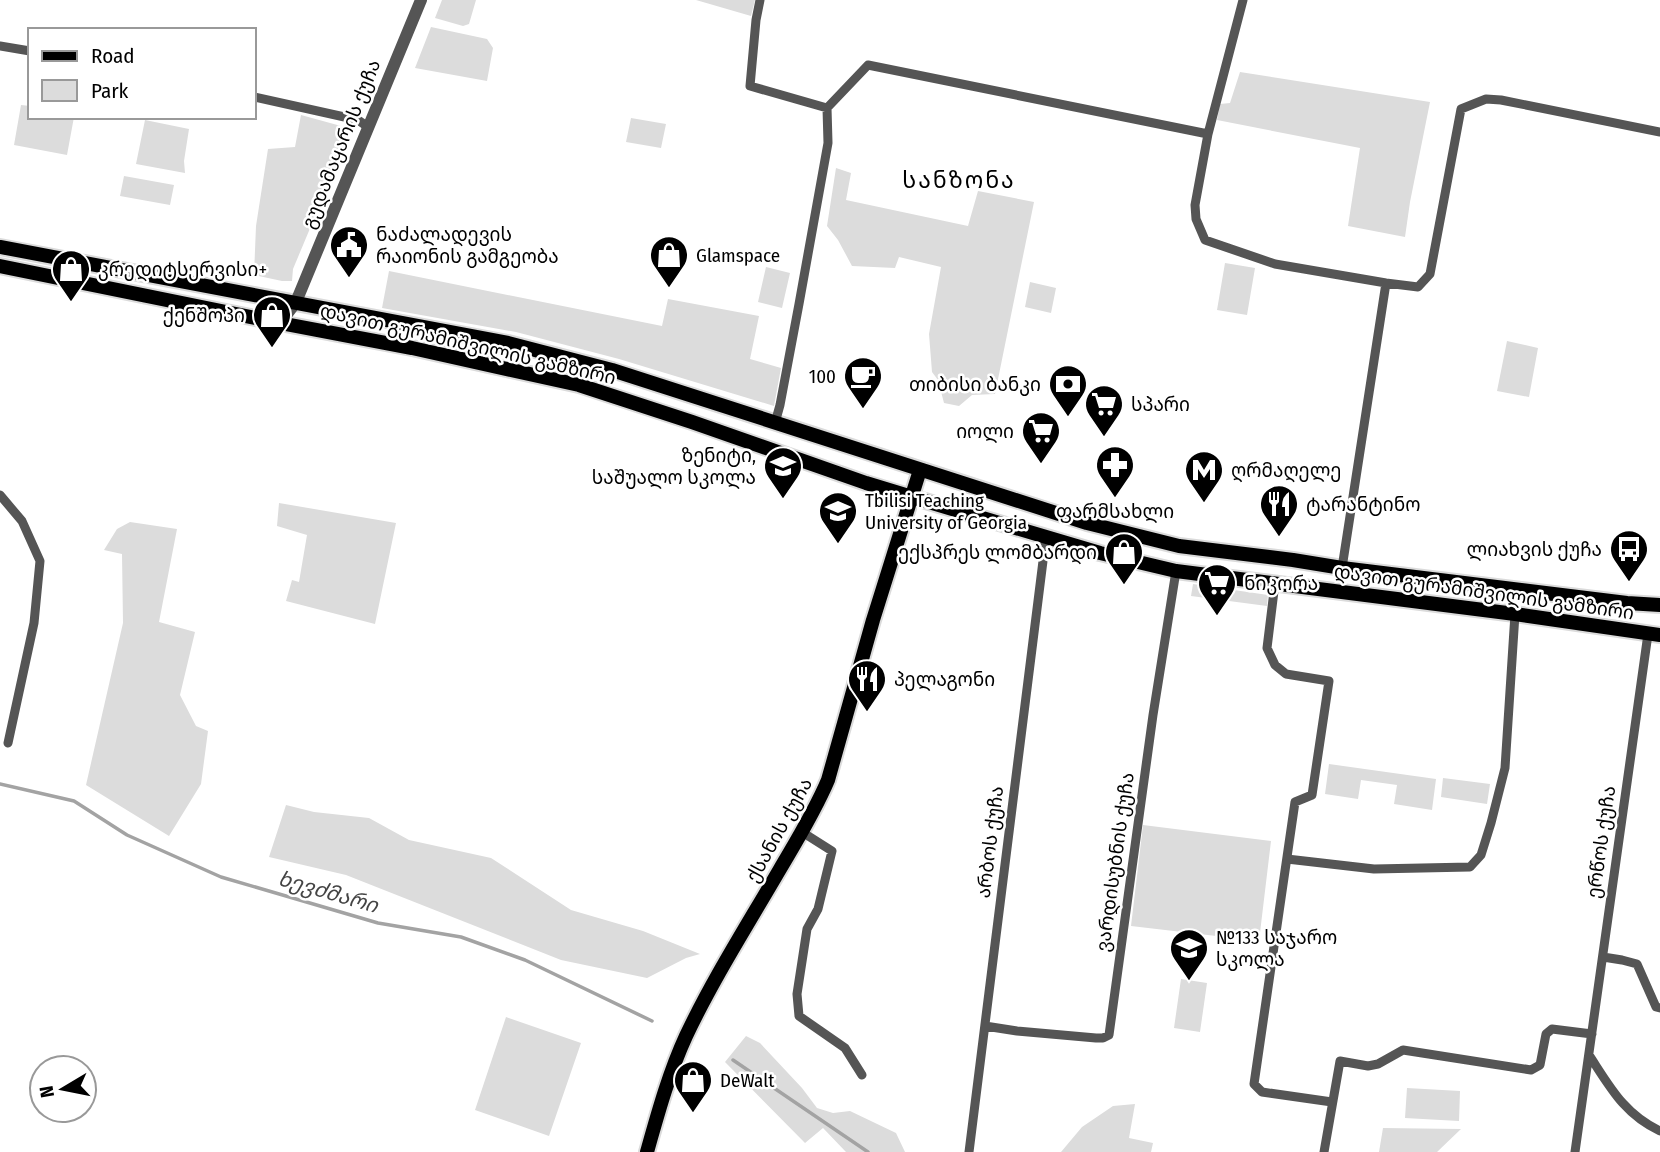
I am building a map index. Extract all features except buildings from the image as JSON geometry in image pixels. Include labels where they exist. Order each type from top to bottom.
[{"type":"main road","name":"დავით გურამიშვილის გამზირი","points":[[0,247],[539,350],[812,433],[1087,523],[1164,543],[1342,568],[1660,605]]},
{"type":"main road","name":"დავით გურამიშვილის გამზირი","points":[[0,266],[412,348],[579,385],[680,417],[866,483],[1100,554],[1176,571],[1654,634]]},
{"type":"main road","name":"ქსანის ქუჩა","points":[[647,1152],[675,1062],[687,1035],[802,832],[828,780],[873,620],[920,470]]},
{"type":"main road","points":[[1161,567],[1170,557],[1164,543]]},
{"type":"main road","points":[[1194,572],[1189,559],[1191,554],[1199,549]]},
{"type":"street","name":"გუდამაყარის ქუჩა","points":[[296,302],[421,0]]},
{"type":"street","points":[[760,0],[750,86],[827,107]]},
{"type":"street","points":[[1243,0],[1208,134],[1195,205],[1196,219],[1205,240],[1275,264],[1386,284],[1418,287],[1430,274],[1461,109],[1486,99],[1660,132]]},
{"type":"street","points":[[0,47],[28,51]]},
{"type":"street","points":[[775,423],[828,143],[827,107],[868,65],[1208,134]]},
{"type":"street","points":[[256,97],[358,120],[369,127]]},
{"type":"street","points":[[1342,568],[1386,284]]},
{"type":"street","points":[[280,323],[296,302]]},
{"type":"street","points":[[296,302],[297,326]]},
{"type":"street","points":[[0,495],[22,521],[40,561],[34,623],[8,743]]},
{"type":"street","name":"არბოს ქუჩა","points":[[969,1152],[1046,537]]},
{"type":"street","name":"ვარდისუბნის ქუჩა","points":[[985,1026],[1096,1038],[1109,1035],[1153,715],[1176,571]]},
{"type":"street","points":[[1275,583],[1267,648],[1275,665],[1286,674],[1329,681],[1312,795],[1295,802],[1254,1084],[1262,1092],[1332,1102]]},
{"type":"street","points":[[1287,859],[1374,869],[1470,867],[1480,855],[1505,768],[1515,614]]},
{"type":"street","name":"ერწოს ქუჩა","points":[[1575,1152],[1654,634]]},
{"type":"street","points":[[802,832],[832,851],[818,909],[807,929],[797,994],[799,1016],[845,1048],[862,1074]]},
{"type":"street","points":[[1603,957],[1637,964],[1656,1007],[1660,1008]]},
{"type":"street","points":[[1324,1152],[1340,1061],[1368,1066],[1378,1064],[1404,1050],[1531,1070],[1539,1065],[1546,1034],[1552,1029],[1592,1034]]},
{"type":"street","points":[[1589,1055],[1628,1110],[1645,1124],[1660,1131]]},
{"type":"green space","points":[[442,0],[476,0],[469,24],[463,26],[435,18]]},
{"type":"green space","points":[[696,0],[755,0],[751,16]]},
{"type":"green space","points":[[431,27],[487,39],[493,48],[487,81],[415,68]]},
{"type":"green space","points":[[1240,72],[1430,102],[1405,237],[1348,226],[1360,148],[1217,120],[1220,104],[1230,103]]},
{"type":"green space","points":[[21,105],[28,106],[28,119],[74,119],[67,155],[14,145]]},
{"type":"green space","points":[[301,115],[341,126],[350,133],[293,269],[292,281],[282,281],[254,275],[256,226],[268,149],[295,147]]},
{"type":"green space","points":[[631,118],[666,124],[661,148],[626,142]]},
{"type":"green space","points":[[145,120],[189,129],[185,173],[136,164]]},
{"type":"green space","points":[[836,168],[851,173],[846,200],[968,226],[978,191],[1034,202],[995,394],[972,395],[959,406],[944,403],[938,380],[932,372],[929,334],[941,267],[899,257],[895,268],[852,266],[827,226]]},
{"type":"green space","points":[[124,176],[174,185],[170,205],[120,196]]},
{"type":"green space","points":[[1225,263],[1255,268],[1247,315],[1217,310]]},
{"type":"green space","points":[[766,267],[790,273],[782,308],[758,302]]},
{"type":"green space","points":[[389,271],[662,326],[668,299],[759,316],[750,359],[781,368],[774,406],[619,359],[516,332],[382,308]]},
{"type":"green space","points":[[1030,282],[1056,288],[1051,313],[1025,307]]},
{"type":"green space","points":[[1507,341],[1538,348],[1529,397],[1497,391]]},
{"type":"green space","points":[[279,503],[396,523],[375,624],[286,601],[292,580],[299,582],[307,535],[277,526]]},
{"type":"green space","points":[[130,522],[177,529],[159,622],[195,632],[180,695],[196,726],[208,731],[201,784],[169,836],[86,785],[123,623],[122,554],[104,550],[117,529]]},
{"type":"green space","points":[[1193,584],[1268,595],[1267,606],[1191,596]]},
{"type":"green space","points":[[1329,764],[1436,779],[1432,810],[1394,804],[1397,785],[1361,780],[1358,799],[1325,794]]},
{"type":"green space","points":[[1443,778],[1490,784],[1487,804],[1441,797]]},
{"type":"green space","points":[[286,805],[314,812],[369,818],[409,840],[491,858],[571,910],[643,931],[700,954],[686,958],[647,978],[561,960],[346,875],[269,857]]},
{"type":"green space","points":[[1143,825],[1271,841],[1259,941],[1131,926]]},
{"type":"green space","points":[[1181,979],[1207,983],[1200,1032],[1174,1028]]},
{"type":"green space","points":[[506,1017],[581,1043],[549,1136],[475,1110]]},
{"type":"green space","points":[[746,1036],[760,1043],[817,1108],[833,1113],[850,1111],[896,1133],[905,1152],[846,1152],[823,1128],[805,1143],[725,1062]]},
{"type":"green space","points":[[1407,1088],[1460,1091],[1459,1121],[1405,1118]]},
{"type":"green space","points":[[1135,1104],[1129,1138],[1153,1143],[1151,1152],[1061,1152],[1082,1127],[1113,1106]]},
{"type":"green space","points":[[1383,1128],[1461,1129],[1437,1152],[1379,1152]]},
{"type":"waterway","name":"ხევძმარი","points":[[0,784],[74,801],[127,835],[221,877],[378,923],[461,937],[525,960],[652,1021]]},
{"type":"waterway","name":"ხევძმარი","points":[[733,1060],[868,1152]]},
{"type":"place","name":"ნაძალადევის რაიონის გამგეობა","points":[[349,279]]},
{"type":"place","name":"Glamspace","points":[[669,289]]},
{"type":"place","name":"კრედიტსერვისი+","points":[[71,303]]},
{"type":"place","name":"ქენშოპი","points":[[272,349]]},
{"type":"place","name":"100","points":[[863,410]]},
{"type":"place","name":"თიბისი ბანკი","points":[[1068,418]]},
{"type":"place","name":"სპარი","points":[[1104,438]]},
{"type":"place","name":"იოლი","points":[[1041,465]]},
{"type":"place","name":"ფარმსახლი","points":[[1115,499]]},
{"type":"place","name":"ზენიტი, საშუალო სკოლა","points":[[783,500]]},
{"type":"place","name":"ღრმაღელე","points":[[1204,504]]},
{"type":"place","name":"ტარანტინო","points":[[1279,538]]},
{"type":"place","name":"Tbilisi Teaching University of Georgia","points":[[838,545]]},
{"type":"place","name":"ლიახვის ქუჩა","points":[[1629,583]]},
{"type":"place","name":"ექსპრეს ლომბარდი","points":[[1124,586]]},
{"type":"place","name":"ნიკორა","points":[[1217,617]]},
{"type":"place","name":"პელაგონი","points":[[867,713]]},
{"type":"place","name":"№133 საჯარო სკოლა","points":[[1189,982]]},
{"type":"place","name":"DeWalt","points":[[693,1114]]},
{"type":"district","name":"სანზონა","points":[[959,180]]}]
